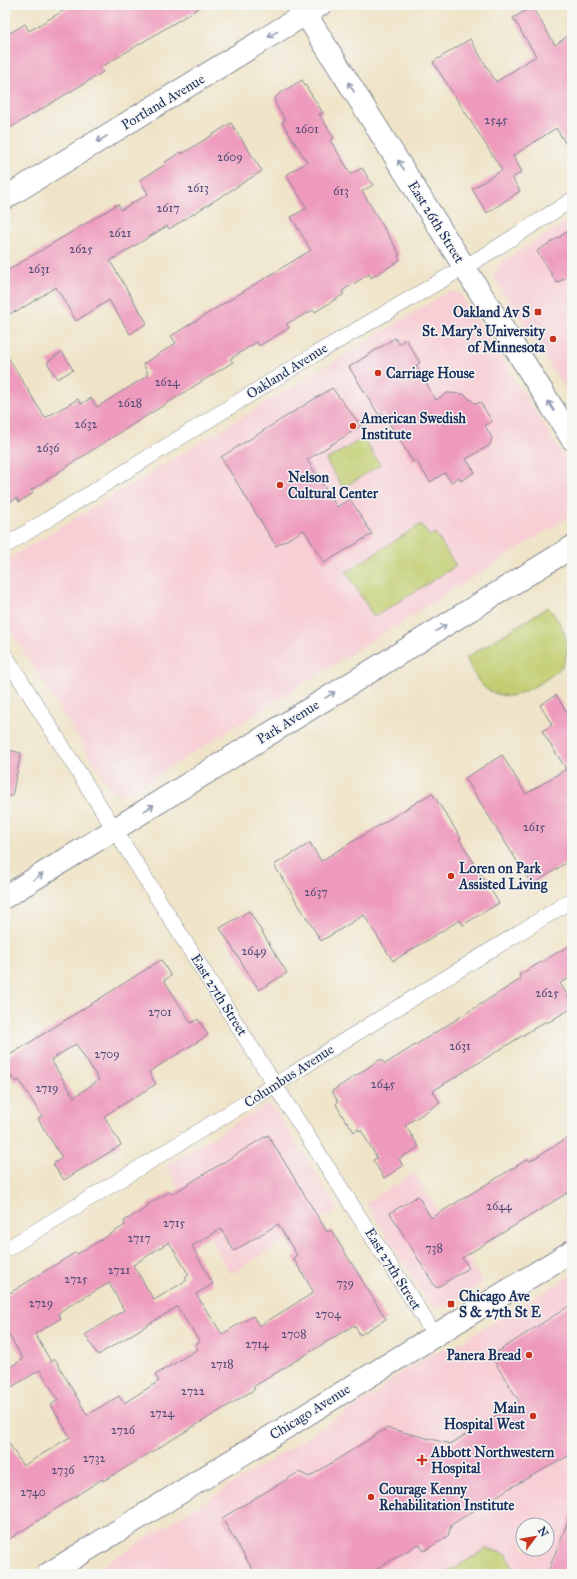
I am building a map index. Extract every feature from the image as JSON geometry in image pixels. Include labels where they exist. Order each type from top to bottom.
[{"type":"street","name":"Portland Avenue","points":[[5,198],[309,8]]},
{"type":"street","name":"East 26th Street","points":[[309,8],[464,267],[572,439]]},
{"type":"street","name":"Oakland Avenue","points":[[5,546],[317,353],[464,267],[572,200]]},
{"type":"street","name":"Park Avenue","points":[[5,897],[572,547]]},
{"type":"street","name":"East 27th Street","points":[[5,655],[434,1335]]},
{"type":"street","name":"Columbus Avenue","points":[[5,1250],[275,1085],[572,900]]},
{"type":"street","name":"Chicago Avenue","points":[[48,1574],[572,1251]]},
{"type":"shaded area","name":"St. Mary's University of Minnesota","points":[[572,218],[572,400],[494,278],[495,271],[500,263]]},
{"type":"shaded area","points":[[453,291],[460,294],[572,469],[572,515],[131,792],[119,794],[110,788],[5,622],[5,561],[448,292]]},
{"type":"shaded area","points":[[265,1105],[271,1106],[275,1110],[338,1209],[231,1274],[166,1166]]},
{"type":"shaded area","points":[[414,1173],[483,1283],[440,1308],[433,1306],[427,1301],[366,1203]]},
{"type":"shaded area","name":"Abbott Northwestern Hospital","points":[[572,1275],[572,1574],[89,1574],[376,1394],[395,1376],[433,1353],[454,1346]]},
{"type":"green space","points":[[363,438],[380,465],[343,488],[326,460]]},
{"type":"green space","points":[[421,524],[429,536],[435,533],[456,566],[374,617],[346,572]]},
{"type":"green space","points":[[548,607],[565,633],[567,653],[562,666],[546,680],[515,695],[503,695],[486,689],[477,678],[466,658]]},
{"type":"green space","points":[[486,1549],[507,1554],[515,1574],[444,1574]]},
{"type":"building","points":[[73,5],[204,5],[100,68],[103,72],[5,131],[5,36],[25,24],[29,31]]},
{"type":"building","points":[[532,7],[555,45],[572,33],[572,154],[556,128],[513,156],[522,172],[512,178],[520,191],[487,213],[472,189],[502,170],[433,62],[470,39],[496,82],[536,56],[513,18]]},
{"type":"building","points":[[302,80],[323,113],[319,114],[334,138],[330,140],[351,174],[362,168],[373,185],[362,191],[400,255],[398,256],[400,260],[371,278],[369,274],[342,291],[344,294],[315,312],[314,310],[286,324],[289,328],[259,346],[257,342],[230,359],[233,362],[31,490],[33,493],[19,502],[17,498],[5,505],[5,352],[45,418],[78,399],[81,404],[91,398],[97,407],[147,376],[146,374],[148,373],[143,364],[176,343],[171,336],[311,250],[291,217],[307,208],[286,175],[307,162],[282,122],[285,120],[275,103],[275,98],[279,94]]},
{"type":"building","points":[[231,123],[262,171],[169,229],[167,226],[110,261],[147,323],[130,334],[109,300],[76,321],[56,287],[16,312],[15,311],[5,316],[5,272],[118,204],[121,210],[148,194],[140,180],[166,164],[165,162],[181,152],[182,154]]},
{"type":"building","points":[[572,229],[572,274],[557,283],[537,251]]},
{"type":"building","points":[[395,338],[399,344],[406,339],[420,363],[416,365],[436,400],[447,393],[464,394],[476,404],[480,402],[492,421],[485,426],[492,438],[490,445],[466,459],[475,472],[461,481],[459,477],[451,482],[445,473],[430,482],[416,460],[413,462],[383,413],[379,415],[349,367]]},
{"type":"building","points":[[62,352],[73,370],[57,379],[47,362]]},
{"type":"building","name":"Nelson Cultural Center","points":[[332,388],[361,426],[307,460],[337,507],[350,499],[372,534],[324,563],[304,530],[276,546],[221,457]]},
{"type":"building","points":[[556,695],[572,721],[572,859],[532,885],[465,778],[502,755],[526,794],[566,769],[542,731],[552,725],[540,705]]},
{"type":"building","points":[[5,749],[21,753],[12,796],[5,796]]},
{"type":"building","name":"Loren on Park Assisted Living","points":[[432,793],[461,838],[459,839],[499,903],[463,925],[460,920],[393,961],[364,915],[321,941],[274,865],[310,843],[321,861]]},
{"type":"building","points":[[249,911],[287,973],[259,990],[220,928]]},
{"type":"building","points":[[572,944],[572,977],[560,983],[572,1003],[572,1008],[547,1023],[546,1021],[433,1091],[440,1103],[405,1125],[419,1147],[399,1159],[403,1166],[384,1178],[373,1160],[377,1158],[361,1130],[359,1131],[358,1129],[354,1132],[347,1121],[346,1122],[336,1104],[338,1102],[332,1091],[381,1059],[385,1064],[521,979],[519,975]]},
{"type":"building","points":[[161,960],[171,976],[164,980],[191,1023],[198,1019],[208,1035],[149,1072],[156,1084],[104,1116],[121,1145],[64,1180],[53,1164],[62,1158],[38,1119],[42,1116],[19,1080],[15,1082],[5,1067],[5,1058]],"holes":[[[76,1044],[99,1080],[74,1097],[51,1060]]]},
{"type":"building","points":[[268,1135],[327,1232],[331,1230],[386,1319],[360,1335],[354,1325],[253,1387],[255,1389],[221,1410],[103,1481],[102,1479],[5,1542],[5,1437],[23,1466],[70,1437],[51,1405],[58,1400],[40,1370],[5,1391],[5,1370],[23,1359],[5,1328],[5,1296],[76,1252],[77,1254],[119,1229],[125,1225],[124,1221],[148,1207],[147,1205],[171,1191],[172,1194]],"holes":[[[278,1224],[297,1255],[293,1258],[313,1293],[259,1326],[253,1316],[222,1334],[196,1294],[213,1284],[192,1246],[221,1229],[234,1251]],[[169,1242],[189,1275],[185,1278],[187,1280],[154,1300],[133,1265]],[[109,1283],[124,1310],[85,1335],[98,1355],[177,1307],[200,1342],[195,1345],[198,1349],[155,1375],[159,1381],[124,1403],[119,1396],[87,1415],[55,1359],[51,1362],[35,1334],[61,1318],[58,1314]]]},
{"type":"building","points":[[572,1135],[572,1190],[462,1258],[469,1268],[436,1288],[390,1213],[418,1196],[431,1218],[528,1159],[530,1161]]},
{"type":"building","name":"Courage Kenny Rehabilitation Institute","points":[[572,1304],[572,1454],[508,1489],[451,1525],[448,1536],[424,1551],[419,1544],[368,1574],[255,1574],[222,1518],[299,1472],[309,1477],[387,1428],[451,1444],[519,1401],[491,1356]]},
{"type":"building","points":[[572,1514],[572,1574],[547,1574]]},
{"type":"place","name":"Oakland Av S","points":[[538,312]]},
{"type":"place","name":"St. Mary's University of Minnesota","points":[[553,339]]},
{"type":"place","name":"Carriage House","points":[[378,373]]},
{"type":"place","name":"American Swedish Institute","points":[[353,426]]},
{"type":"place","name":"Nelson Cultural Center","points":[[280,485]]},
{"type":"place","name":"Loren on Park Assisted Living","points":[[451,876]]},
{"type":"place","name":"Chicago Ave S & 27th St E","points":[[451,1304]]},
{"type":"place","name":"Panera Bread","points":[[529,1355]]},
{"type":"place","name":"Main Hospital West","points":[[533,1416]]},
{"type":"place","name":"Abbott Northwestern Hospital","points":[[422,1460]]},
{"type":"place","name":"Courage Kenny Rehabilitation Institute","points":[[371,1497]]}]
